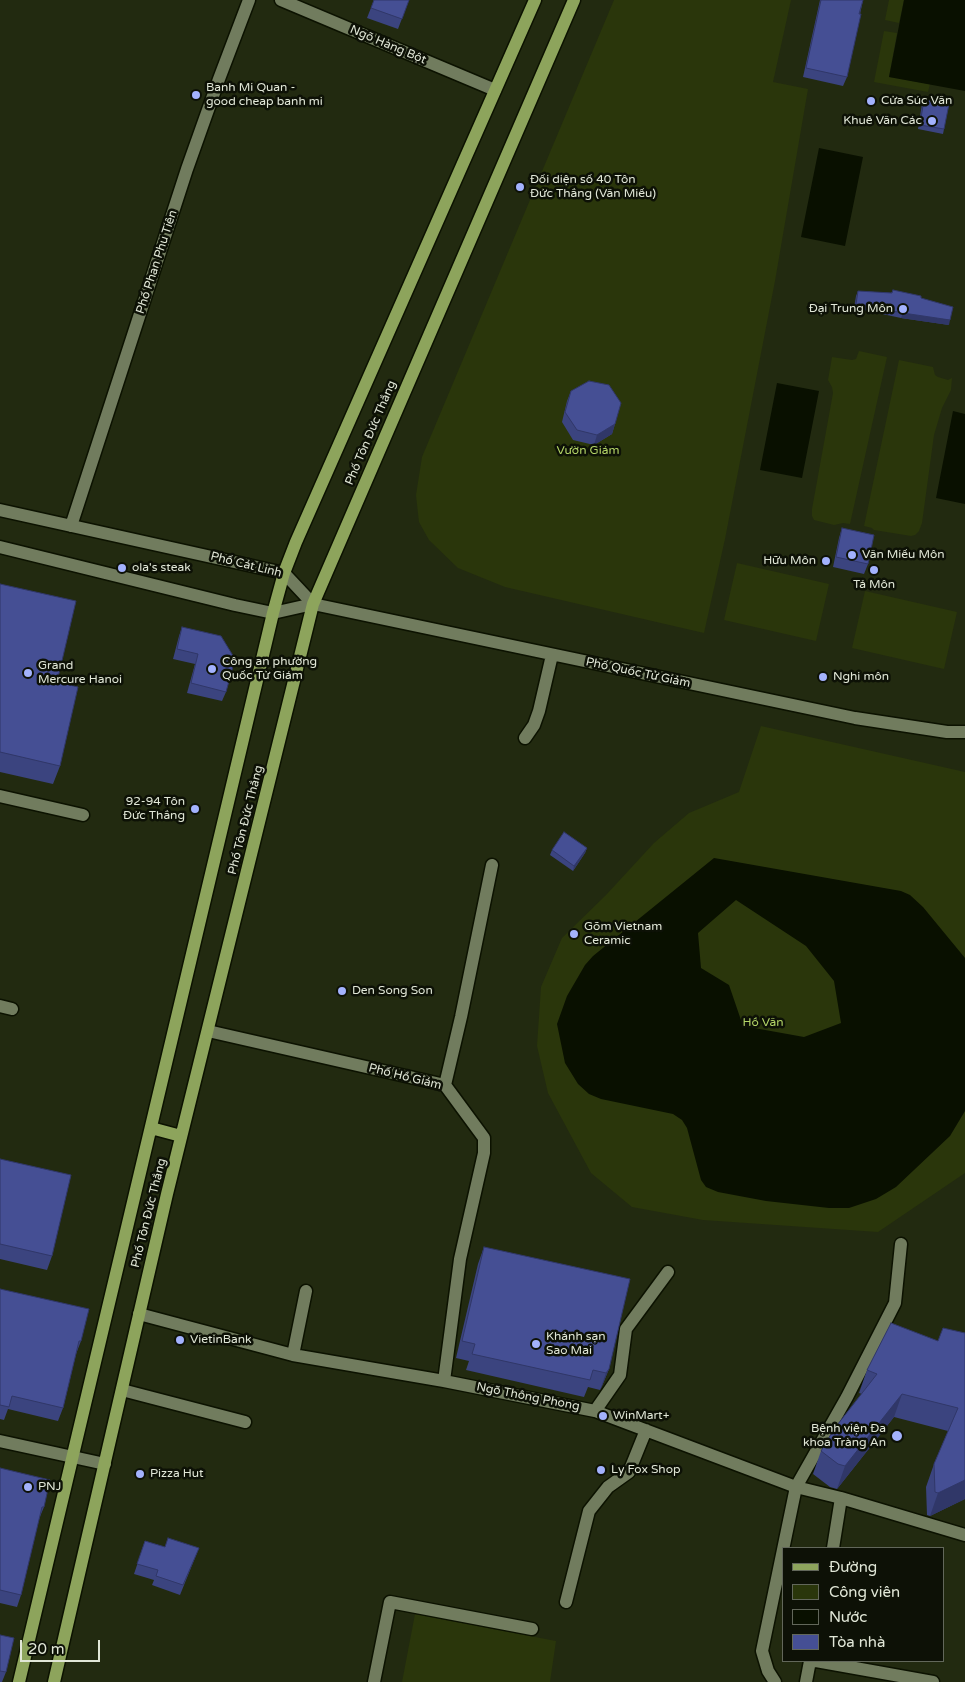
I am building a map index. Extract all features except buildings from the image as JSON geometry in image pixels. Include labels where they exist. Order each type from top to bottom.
[{"type":"main road","name":"Phố Tôn Đức Thắng","points":[[19,1682],[284,573],[535,0]]},
{"type":"main road","name":"Phố Tôn Đức Thắng","points":[[54,1682],[139,1314],[313,604],[574,0]]},
{"type":"main road","points":[[151,1128],[182,1136]]},
{"type":"street","name":"Phố Phan Phu Tiên","points":[[71,526],[200,133],[249,0]]},
{"type":"street","name":"Ngõ Hàng Bột","points":[[281,0],[495,90]]},
{"type":"street","name":"Phố Cát Linh","points":[[0,510],[284,573],[313,604]]},
{"type":"street","points":[[0,547],[273,613],[313,604]]},
{"type":"street","name":"Phố Quốc Tử Giám","points":[[313,604],[855,718],[947,732],[965,732]]},
{"type":"street","points":[[525,738],[534,725],[539,711],[552,655]]},
{"type":"street","points":[[0,796],[83,815]]},
{"type":"street","points":[[445,1085],[492,865]]},
{"type":"street","name":"Phố Hồ Giám","points":[[208,1031],[445,1085],[484,1138],[484,1153],[460,1260],[444,1381]]},
{"type":"street","points":[[784,1547],[796,1487],[847,1397],[896,1303],[901,1244]]},
{"type":"street","points":[[595,1410],[620,1375],[626,1329],[668,1272]]},
{"type":"street","points":[[293,1355],[306,1291]]},
{"type":"street","name":"Ngõ Thông Phong","points":[[139,1314],[293,1355],[595,1410],[796,1487],[841,1498],[965,1535]]},
{"type":"street","points":[[122,1390],[245,1422]]},
{"type":"street","points":[[566,1602],[589,1511],[608,1487],[629,1472],[646,1430]]},
{"type":"street","points":[[0,1441],[105,1464]]},
{"type":"street","points":[[833,1547],[841,1498]]},
{"type":"street","points":[[775,1682],[768,1671],[762,1651],[782,1555]]},
{"type":"street","points":[[374,1682],[390,1602],[532,1629]]},
{"type":"street","points":[[806,1682],[810,1662]]},
{"type":"street","points":[[822,1662],[933,1682]]},
{"type":"green space","name":"Vườn Giám","points":[[614,0],[791,0],[773,82],[808,89],[775,281],[725,539],[704,633],[505,587],[458,568],[429,540],[419,522],[416,495],[422,457]]},
{"type":"green space","points":[[889,0],[904,0],[899,23],[885,20]]},
{"type":"green space","points":[[884,31],[897,33],[889,77],[930,84],[928,92],[874,82]]},
{"type":"green space","points":[[859,351],[887,357],[850,524],[834,525],[814,520],[812,516],[833,393],[828,380],[832,357],[852,360],[856,359]]},
{"type":"green space","points":[[899,360],[933,367],[935,375],[938,377],[948,380],[952,378],[951,390],[942,408],[934,435],[922,523],[919,531],[911,536],[874,530],[864,526]]},
{"type":"green space","points":[[737,563],[829,584],[816,641],[724,620]]},
{"type":"green space","points":[[865,591],[957,612],[944,669],[852,648]]},
{"type":"green space","name":"Hồ Văn","points":[[761,726],[965,772],[965,1173],[878,1232],[703,1220],[632,1207],[591,1173],[548,1093],[537,1046],[541,987],[562,938],[606,895],[654,843],[689,813],[739,792]]},
{"type":"green space","points":[[415,1614],[556,1641],[550,1682],[402,1682]]},
{"type":"water","points":[[904,0],[965,0],[965,91],[889,77]]},
{"type":"water","points":[[819,148],[863,157],[845,246],[801,237]]},
{"type":"water","points":[[777,383],[819,391],[802,478],[760,470]]},
{"type":"water","points":[[953,411],[965,414],[965,504],[936,498]]},
{"type":"water","name":"Hồ Văn","points":[[714,858],[901,891],[910,895],[923,907],[965,958],[965,1111],[950,1136],[896,1187],[876,1199],[849,1208],[829,1208],[766,1201],[718,1192],[706,1187],[701,1180],[687,1128],[682,1120],[673,1114],[601,1099],[589,1094],[578,1084],[565,1063],[557,1024],[567,996],[585,965],[593,956]],"holes":[[[736,900],[806,946],[834,981],[841,1023],[804,1037],[743,1026],[729,985],[701,968],[698,933]]]},
{"type":"place","name":"Banh Mi Quan - good cheap banh mi","points":[[196,95]]},
{"type":"place","name":"Cửa Súc Văn","points":[[871,101]]},
{"type":"place","name":"Khuê Văn Các","points":[[932,121]]},
{"type":"place","name":"Đối diện số 40 Tôn Đức Thắng (Văn Miếu)","points":[[520,187]]},
{"type":"place","name":"Đại Trung Môn","points":[[903,309]]},
{"type":"place","name":"Văn Miếu Môn","points":[[852,555]]},
{"type":"place","name":"Hữu Môn","points":[[826,561]]},
{"type":"place","name":"ola's steak","points":[[122,568]]},
{"type":"place","name":"Tả Môn","points":[[874,570]]},
{"type":"place","name":"Công an phường Quốc Tử Giám","points":[[212,669]]},
{"type":"place","name":"Grand Mercure Hanoi","points":[[28,673]]},
{"type":"place","name":"Nghi môn","points":[[823,677]]},
{"type":"place","name":"92-94 Tôn Đức Thắng","points":[[195,809]]},
{"type":"place","name":"Gõm Vietnam Ceramic","points":[[574,934]]},
{"type":"place","name":"Den Song Son","points":[[342,991]]},
{"type":"place","name":"VietinBank","points":[[180,1340]]},
{"type":"place","name":"Khánh sạn Sao Mai","points":[[536,1344]]},
{"type":"place","name":"WinMart+","points":[[603,1416]]},
{"type":"place","name":"Bệnh viện Đa khoa Tràng An","points":[[897,1436]]},
{"type":"place","name":"Ly Fox Shop","points":[[601,1470]]},
{"type":"place","name":"Pizza Hut","points":[[140,1474]]},
{"type":"place","name":"PNJ","points":[[28,1487]]}]
